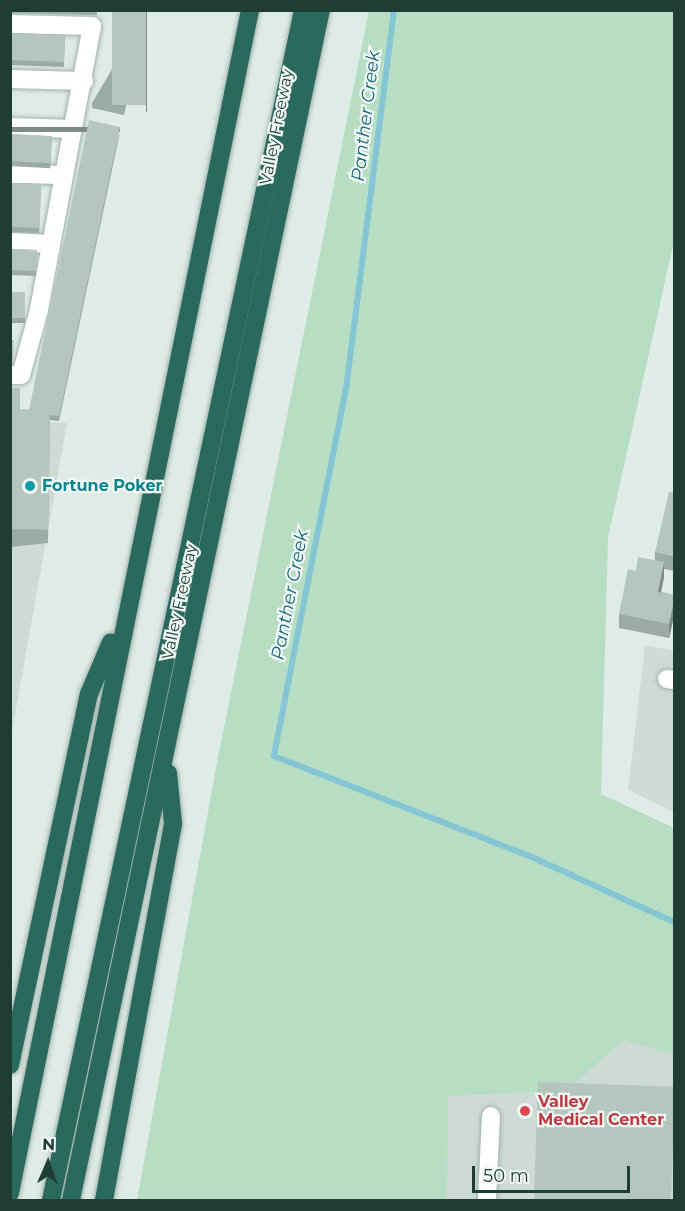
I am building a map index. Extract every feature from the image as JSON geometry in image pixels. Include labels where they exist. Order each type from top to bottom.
[{"type":"highway","points":[[10,1193],[125,607],[250,10]]},
{"type":"highway","points":[[51,1200],[303,10]]},
{"type":"highway","name":"Valley Freeway","points":[[71,1200],[166,760],[321,10]]},
{"type":"highway","points":[[10,1065],[89,694],[125,607]]},
{"type":"highway","points":[[104,1200],[173,823],[166,760]]},
{"type":"lane","points":[[10,24],[92,26],[84,81],[21,375],[10,375]]},
{"type":"lane","points":[[10,79],[84,81]]},
{"type":"lane","points":[[10,128],[73,129]]},
{"type":"lane","points":[[10,174],[63,175]]},
{"type":"lane","points":[[10,242],[50,244]]},
{"type":"lane","points":[[487,1200],[491,1116]]},
{"type":"shaded area","points":[[11,421],[67,423],[11,737]]},
{"type":"shaded area","points":[[645,646],[674,650],[674,812],[628,790]]},
{"type":"shaded area","name":"Valley Medical Center","points":[[485,942],[674,1022],[674,1200],[318,1200]]},
{"type":"green space","points":[[369,11],[674,11],[674,241],[608,537],[601,794],[674,828],[674,1055],[624,1040],[566,1091],[448,1096],[447,1200],[137,1200],[219,752]]},
{"type":"building","points":[[112,10],[146,10],[146,105],[112,105]]},
{"type":"building","points":[[10,33],[65,35],[64,62],[10,60]]},
{"type":"building","points":[[89,120],[120,127],[59,416],[50,415],[50,410],[29,410]]},
{"type":"building","points":[[10,134],[52,136],[51,163],[10,161]]},
{"type":"building","points":[[10,183],[41,184],[39,228],[10,227]]},
{"type":"building","points":[[10,249],[37,250],[36,271],[10,270]]},
{"type":"building","points":[[10,292],[25,292],[25,318],[10,318]]},
{"type":"building","points":[[10,340],[14,340],[13,366],[10,366]]},
{"type":"building","points":[[10,388],[20,388],[20,409],[10,409]]},
{"type":"building","name":"Fortune Poker","points":[[10,409],[50,410],[48,530],[10,529]]},
{"type":"building","points":[[669,492],[675,493],[675,557],[655,552]]},
{"type":"building","points":[[638,557],[664,562],[658,592],[675,595],[669,624],[619,614],[628,569],[636,571]]},
{"type":"building","points":[[538,1082],[674,1087],[671,1200],[534,1200]]},
{"type":"waterway","name":"Panther Creek","points":[[394,10],[347,383],[274,756],[532,857],[674,922]]},
{"type":"place","name":"Fortune Poker","points":[[30,486]]},
{"type":"place","name":"Valley Medical Center","points":[[525,1111]]}]
